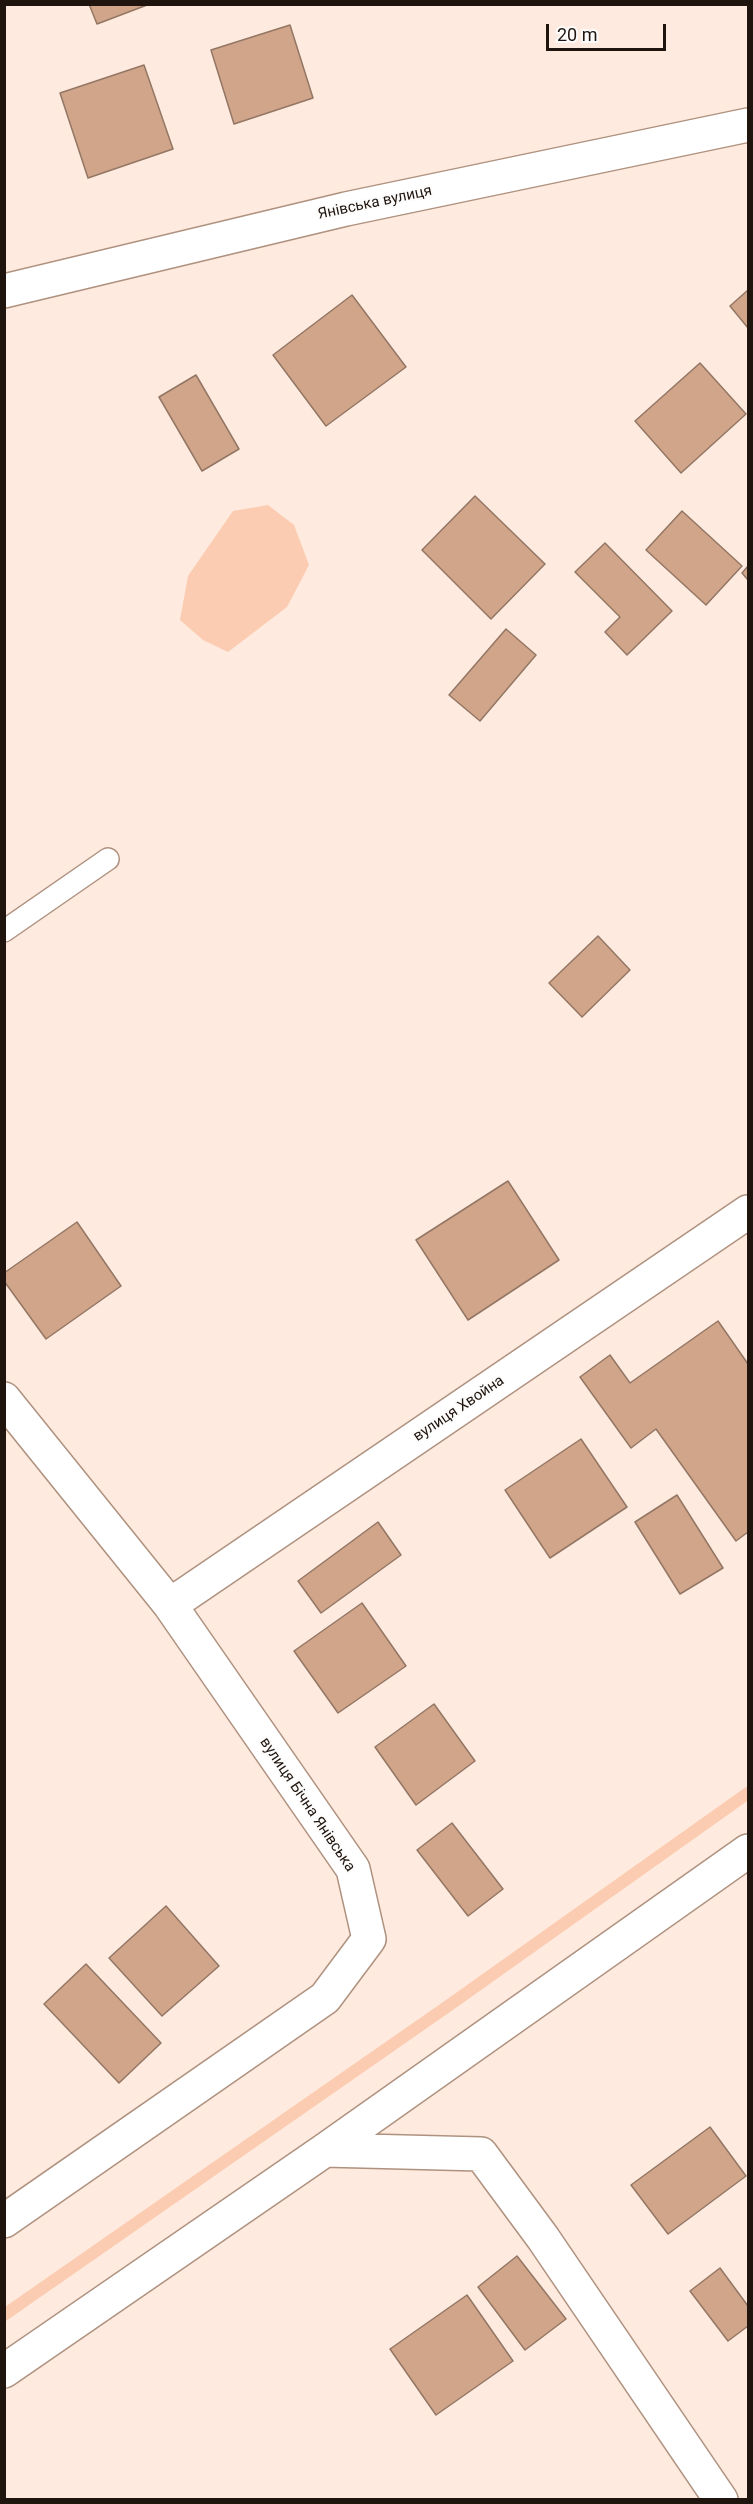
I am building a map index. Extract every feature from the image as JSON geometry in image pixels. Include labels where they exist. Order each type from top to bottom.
[{"type":"street","name":"Янівська вулиця","points":[[4,291],[346,209],[748,125]]},
{"type":"street","name":"вулиця Хвойна","points":[[170,1605],[748,1212]]},
{"type":"street","name":"вулиця Бічна Янівська","points":[[4,1399],[170,1605],[353,1869],[369,1939],[325,1998],[4,2221]]},
{"type":"street","points":[[4,2371],[325,2150],[748,1851]]},
{"type":"street","points":[[325,2150],[481,2154],[543,2238],[721,2499]]},
{"type":"lane","points":[[4,931],[108,859]]},
{"type":"shaded area","points":[[268,505],[294,525],[309,565],[287,607],[228,652],[203,640],[180,620],[188,576],[233,511]]},
{"type":"building","points":[[89,4],[147,4],[147,5],[97,24]]},
{"type":"building","points":[[290,25],[313,98],[234,124],[211,50]]},
{"type":"building","points":[[144,65],[173,149],[88,178],[60,93]]},
{"type":"building","points":[[748,290],[748,328],[730,306]]},
{"type":"building","points":[[352,295],[406,367],[326,426],[273,355]]},
{"type":"building","points":[[700,363],[746,414],[681,473],[635,421]]},
{"type":"building","points":[[196,375],[239,449],[202,471],[159,397]]},
{"type":"building","points":[[475,496],[545,564],[491,619],[422,550]]},
{"type":"building","points":[[682,511],[742,566],[706,605],[646,550]]},
{"type":"building","points":[[605,543],[672,611],[627,655],[605,632],[620,617],[575,572]]},
{"type":"building","points":[[748,566],[748,580],[742,573]]},
{"type":"building","points":[[506,629],[536,655],[480,721],[449,695]]},
{"type":"building","points":[[598,936],[630,970],[582,1017],[549,983]]},
{"type":"building","points":[[508,1181],[559,1260],[468,1320],[416,1240]]},
{"type":"building","points":[[77,1222],[121,1286],[46,1339],[4,1281],[4,1273]]},
{"type":"building","points":[[718,1321],[748,1364],[748,1532],[736,1541],[656,1429],[631,1448],[580,1377],[610,1355],[630,1383]]},
{"type":"building","points":[[581,1439],[627,1507],[550,1558],[505,1490]]},
{"type":"building","points":[[677,1495],[723,1568],[680,1594],[635,1522]]},
{"type":"building","points":[[378,1522],[401,1555],[321,1613],[298,1581]]},
{"type":"building","points":[[362,1603],[406,1666],[338,1713],[294,1651]]},
{"type":"building","points":[[434,1704],[475,1761],[416,1805],[375,1747]]},
{"type":"building","points":[[452,1823],[503,1889],[468,1916],[417,1850]]},
{"type":"building","points":[[166,1906],[219,1966],[162,2016],[109,1958]]},
{"type":"building","points":[[86,1964],[161,2043],[119,2083],[44,2004]]},
{"type":"building","points":[[710,2127],[746,2176],[668,2234],[631,2185]]},
{"type":"building","points":[[517,2256],[566,2319],[525,2350],[478,2287]]},
{"type":"building","points":[[720,2268],[748,2306],[748,2326],[728,2341],[690,2291]]},
{"type":"building","points":[[467,2295],[513,2361],[436,2415],[390,2349]]},
{"type":"waterway","points":[[4,2315],[448,2006],[748,1793]]}]
